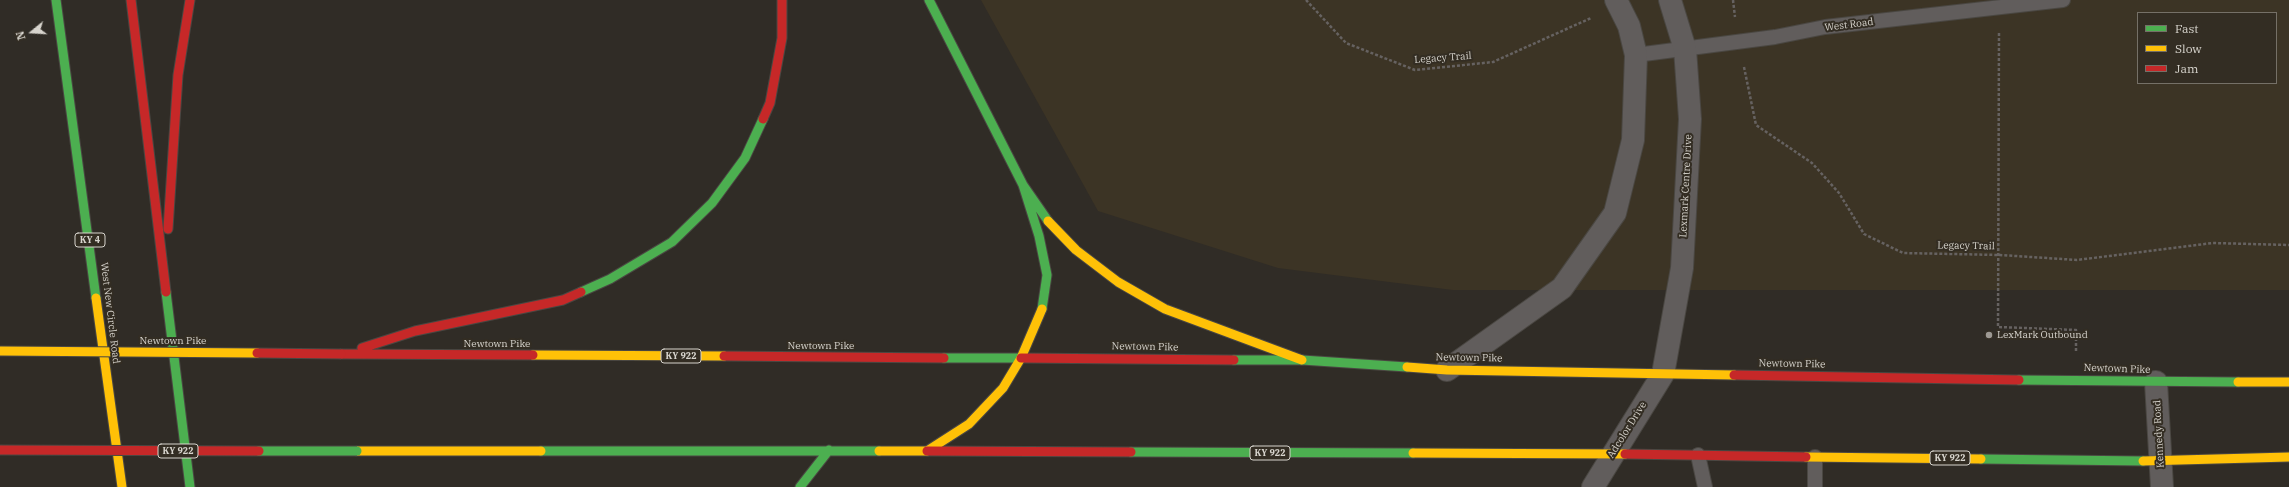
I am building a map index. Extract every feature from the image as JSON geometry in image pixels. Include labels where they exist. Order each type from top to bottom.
[{"type":"main road","name":"West New Circle Road","points":[[56,0],[121,484]]},
{"type":"main road","points":[[131,0],[190,487]]},
{"type":"main road","points":[[164,282],[178,75],[190,0]]},
{"type":"main road","points":[[342,354],[415,331],[563,300],[610,279],[672,242],[712,203],[745,158],[764,117],[770,103],[782,38],[782,0]]},
{"type":"main road","points":[[929,0],[1024,185],[1050,225],[1076,250],[1118,282],[1165,309],[1302,360]]},
{"type":"main road","points":[[927,451],[969,424],[1003,388],[1021,358],[1041,314],[1047,275],[1039,236],[1024,185]]},
{"type":"main road","name":"Newtown Pike","points":[[0,351],[1302,360],[1447,370],[2075,379],[2156,382],[2289,382]]},
{"type":"main road","name":"KY 922","points":[[0,450],[829,450],[1612,454],[2161,460],[2289,457]]},
{"type":"main road","points":[[800,487],[829,450]]},
{"type":"street","points":[[1447,370],[1562,288],[1615,213],[1633,140],[1636,55],[1629,26],[1616,0]]},
{"type":"street","name":"Lexmark Centre Drive","points":[[1663,374],[1682,268],[1690,119],[1685,49],[1670,0]]},
{"type":"street","name":"Adcolor Drive","points":[[1593,487],[1612,454],[1663,374]]},
{"type":"street","name":"Kennedy Road","points":[[2156,382],[2162,487]]},
{"type":"lane","name":"West Road","points":[[1636,55],[1775,37],[1824,28],[2063,0]]},
{"type":"lane","points":[[1698,455],[1705,487]]},
{"type":"lane","points":[[1815,457],[1815,487]]},
{"type":"path","name":"Legacy Trail","points":[[1306,0],[1346,43],[1415,70],[1493,62],[1596,16]]},
{"type":"path","points":[[1733,0],[1735,18]]},
{"type":"path","points":[[1999,8],[2000,255],[1998,328],[2076,330],[2075,379]]},
{"type":"path","name":"Legacy Trail","points":[[1743,64],[1756,125],[1812,163],[1839,193],[1864,234],[1903,253],[2000,255],[2077,260],[2213,243],[2289,245]]},
{"type":"shaded area","points":[[981,0],[2289,0],[2289,290],[1453,290],[1278,268],[1098,211]]},
{"type":"traffic: fast","points":[[56,0],[96,298]]},
{"type":"traffic: fast","points":[[929,0],[1023,185],[1048,221]]},
{"type":"traffic: fast","points":[[581,292],[610,279],[672,242],[712,203],[745,158],[763,119]]},
{"type":"traffic: fast","points":[[1023,185],[1039,236],[1047,275],[1042,309]]},
{"type":"traffic: fast","points":[[166,292],[190,487]]},
{"type":"traffic: fast","points":[[944,358],[1021,358]]},
{"type":"traffic: fast","points":[[1234,360],[1302,360],[1407,367]]},
{"type":"traffic: fast","points":[[2019,380],[2238,382]]},
{"type":"traffic: fast","points":[[800,487],[829,450]]},
{"type":"traffic: fast","points":[[259,451],[357,451]]},
{"type":"traffic: fast","points":[[541,451],[879,451]]},
{"type":"traffic: fast","points":[[1131,452],[1413,453]]},
{"type":"traffic: fast","points":[[1981,459],[2143,461]]},
{"type":"traffic: slow","points":[[1048,221],[1076,250],[1118,282],[1165,309],[1302,360]]},
{"type":"traffic: slow","points":[[96,298],[122,487]]},
{"type":"traffic: slow","points":[[879,451],[927,451],[969,424],[1003,388],[1021,358],[1042,309]]},
{"type":"traffic: slow","points":[[0,351],[257,353]]},
{"type":"traffic: slow","points":[[533,355],[724,356]]},
{"type":"traffic: slow","points":[[1407,367],[1447,370],[1734,375]]},
{"type":"traffic: slow","points":[[2238,382],[2289,382]]},
{"type":"traffic: slow","points":[[357,451],[541,451]]},
{"type":"traffic: slow","points":[[1413,453],[1625,454]]},
{"type":"traffic: slow","points":[[1806,457],[1981,459]]},
{"type":"traffic: slow","points":[[2143,461],[2289,457]]},
{"type":"traffic: jam","points":[[131,0],[166,292]]},
{"type":"traffic: jam","points":[[168,229],[178,75],[190,0]]},
{"type":"traffic: jam","points":[[763,119],[770,103],[782,38],[782,0]]},
{"type":"traffic: jam","points":[[362,348],[415,331],[563,300],[581,292]]},
{"type":"traffic: jam","points":[[257,353],[341,354]]},
{"type":"traffic: jam","points":[[341,354],[533,355]]},
{"type":"traffic: jam","points":[[724,356],[944,358]]},
{"type":"traffic: jam","points":[[1021,358],[1234,360]]},
{"type":"traffic: jam","points":[[1734,375],[2019,380]]},
{"type":"traffic: jam","points":[[0,450],[259,451]]},
{"type":"traffic: jam","points":[[927,451],[1131,452]]},
{"type":"traffic: jam","points":[[1625,454],[1806,457]]},
{"type":"place","name":"LexMark Outbound","points":[[1989,335]]}]
